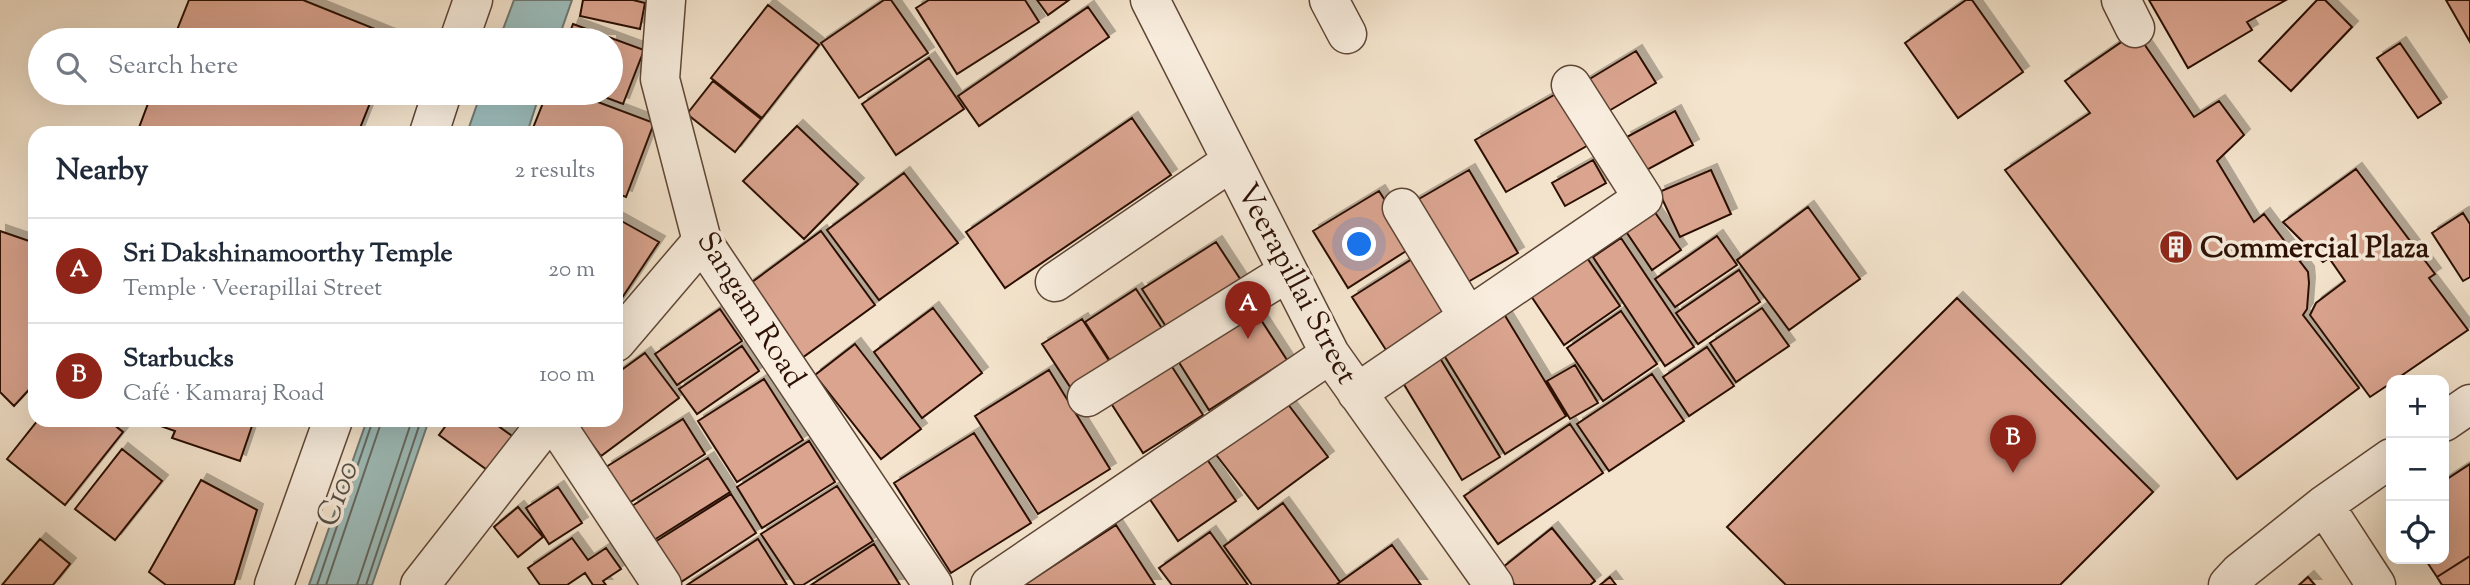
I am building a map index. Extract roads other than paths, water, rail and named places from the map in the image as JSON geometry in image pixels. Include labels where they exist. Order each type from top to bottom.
[{"type":"street","points":[[464,28],[473,0]]},
{"type":"street","name":"Sangam Road","points":[[666,0],[660,79],[702,241],[933,585]]},
{"type":"street","name":"Veerapillai Street","points":[[1150,0],[1330,354],[1494,585]]},
{"type":"street","points":[[1329,0],[1347,34]]},
{"type":"street","points":[[1357,393],[1643,198],[1571,85]]},
{"type":"street","points":[[431,126],[438,105]]},
{"type":"street","points":[[1055,282],[1232,160]]},
{"type":"street","points":[[1402,208],[1468,317]]},
{"type":"street","points":[[623,334],[702,241]]},
{"type":"street","points":[[1087,397],[1288,272]]},
{"type":"street","points":[[990,585],[1330,354]]},
{"type":"street","points":[[2449,419],[2470,404]]},
{"type":"street","points":[[274,585],[330,427]]},
{"type":"street","points":[[419,585],[545,427]]},
{"type":"street","points":[[556,427],[662,585]]},
{"type":"street","points":[[2228,585],[2240,572],[2324,505],[2386,462]]},
{"type":"street","points":[[2324,505],[2376,585]]},
{"type":"water","points":[[514,0],[572,0],[562,28],[504,28]]},
{"type":"water","points":[[477,105],[536,105],[529,126],[469,126]]},
{"type":"water","points":[[365,427],[427,427],[372,585],[309,585]]},
{"type":"place","name":"Commercial Plaza","points":[[2176,247]]},
{"type":"place","name":"Sri Dakshinamoorthy Temple","points":[[1248,339]]},
{"type":"place","name":"Starbucks","points":[[2013,473]]},
{"type":"water label","name":"C100","points":[[336,493]]}]
